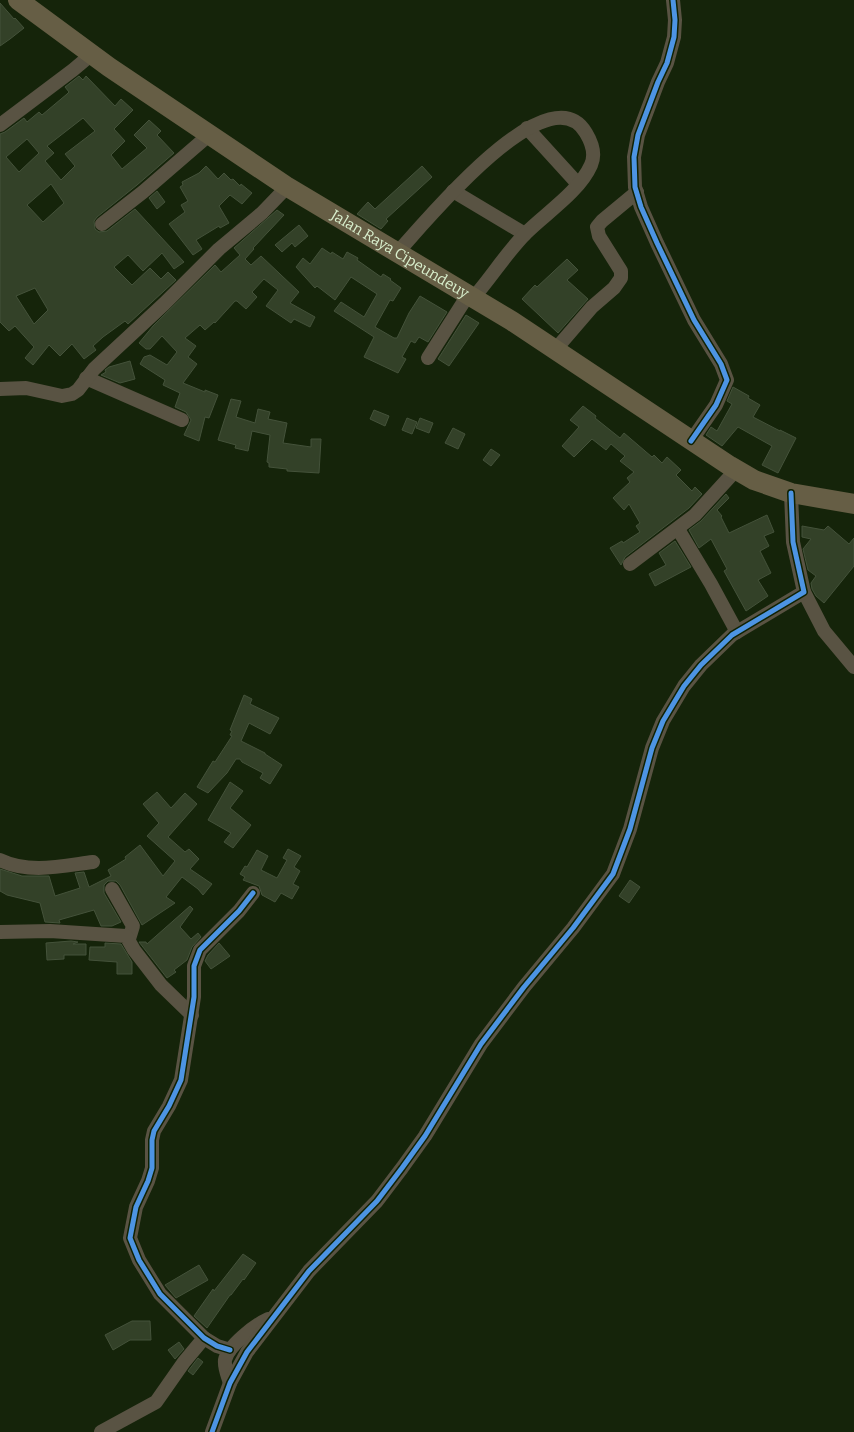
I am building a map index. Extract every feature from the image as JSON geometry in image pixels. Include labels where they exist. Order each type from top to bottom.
[{"type":"highway","name":"Jalan Raya Cipeundeuy","points":[[18,0],[92,54],[287,187],[555,350],[736,470],[754,480],[791,493],[854,504]]},
{"type":"street","points":[[673,0],[675,20],[672,45],[667,63],[644,117],[634,157],[637,192],[641,207],[694,320],[721,364],[727,380],[716,406],[691,441]]},
{"type":"street","points":[[0,125],[92,54]]},
{"type":"street","points":[[398,253],[453,191],[483,162],[527,128],[555,117],[570,120],[583,128],[590,139],[594,156],[591,166],[578,184],[525,234],[470,297],[428,358]]},
{"type":"street","points":[[527,128],[578,184]]},
{"type":"street","points":[[102,224],[144,192],[209,135]]},
{"type":"street","points":[[0,389],[26,388],[62,396],[72,394],[78,390],[86,378],[126,338],[220,249],[262,214],[287,187]]},
{"type":"street","points":[[453,191],[525,234]]},
{"type":"street","points":[[555,350],[592,307],[614,288],[621,278],[621,271],[599,236],[597,227],[637,192]]},
{"type":"street","points":[[86,378],[182,420]]},
{"type":"street","points":[[630,564],[678,529],[707,503],[736,470]]},
{"type":"street","points":[[791,493],[793,542],[804,592],[824,631],[854,667]]},
{"type":"street","points":[[678,529],[737,632]]},
{"type":"street","points":[[212,1432],[230,1383],[247,1352],[309,1271],[377,1201],[424,1136],[481,1044],[524,986],[598,896],[613,874],[637,806],[652,748],[663,721],[684,686],[701,665],[737,632],[804,592]]},
{"type":"street","points":[[0,860],[13,866],[30,868],[93,862]]},
{"type":"street","points":[[112,889],[133,926],[129,938]]},
{"type":"street","points":[[230,1350],[217,1346],[204,1338],[160,1294],[139,1260],[130,1238],[136,1207],[152,1168],[152,1140],[154,1131],[169,1106],[181,1080],[192,1015],[196,957],[205,945],[239,911],[253,893]]},
{"type":"street","points":[[0,932],[50,931],[124,935],[129,938],[134,950],[162,985],[192,1015]]},
{"type":"street","points":[[230,1383],[225,1358],[230,1350],[252,1330],[274,1316]]},
{"type":"street","points":[[101,1432],[156,1402],[184,1362],[204,1338]]},
{"type":"building","points":[[0,3],[24,28],[0,46]]},
{"type":"building","points":[[79,76],[83,80],[86,76],[115,106],[121,99],[133,110],[114,129],[125,141],[111,155],[122,169],[147,148],[134,135],[149,120],[161,131],[157,135],[174,153],[97,217],[94,221],[95,229],[99,232],[107,231],[135,209],[184,262],[174,269],[162,253],[143,271],[128,255],[114,267],[132,285],[150,268],[161,279],[168,272],[176,280],[128,324],[125,321],[103,337],[93,346],[96,350],[84,359],[72,344],[60,356],[49,345],[33,365],[25,358],[34,347],[15,326],[9,331],[0,322],[0,134],[24,118],[27,122],[39,112],[42,115],[69,92],[65,87]],"holes":[[[83,118],[95,131],[65,154],[75,166],[61,180],[45,161],[54,153],[47,146]],[[27,139],[39,153],[19,172],[6,157]],[[51,184],[64,203],[43,222],[27,205]],[[35,288],[48,310],[34,324],[16,296]]]},
{"type":"building","points":[[206,166],[218,179],[224,173],[231,180],[233,179],[252,193],[242,204],[230,195],[219,206],[229,223],[220,228],[219,226],[196,240],[202,249],[193,255],[169,224],[185,212],[181,205],[188,201],[180,187],[183,185],[182,182],[199,173]]},
{"type":"building","points":[[422,166],[432,177],[386,219],[388,221],[381,229],[357,214],[368,202],[375,209]]},
{"type":"building","points":[[157,191],[165,202],[157,209],[149,198]]},
{"type":"building","points":[[277,210],[284,215],[245,259],[251,265],[261,256],[299,292],[290,303],[315,317],[310,327],[294,319],[291,323],[266,306],[278,290],[264,279],[252,292],[257,297],[246,309],[235,301],[215,323],[205,330],[200,325],[185,338],[196,346],[188,357],[197,364],[183,383],[218,395],[209,418],[205,417],[199,441],[184,435],[191,420],[186,412],[175,407],[180,393],[163,385],[165,380],[140,364],[144,357],[150,355],[167,365],[177,352],[162,336],[150,349],[146,349],[139,343],[153,326],[215,265],[221,272],[240,255],[234,248]]},
{"type":"building","points":[[299,225],[308,236],[295,247],[292,243],[282,252],[275,245]]},
{"type":"building","points":[[322,248],[343,259],[347,252],[358,258],[357,260],[381,277],[383,274],[391,279],[401,288],[393,301],[390,300],[375,327],[394,338],[397,338],[420,296],[447,312],[428,342],[419,337],[415,343],[411,341],[402,357],[406,359],[398,373],[364,357],[374,337],[334,311],[341,302],[364,317],[377,294],[351,277],[335,300],[317,286],[315,288],[296,267],[303,258],[310,264]]},
{"type":"building","points":[[567,259],[578,270],[567,280],[588,299],[558,333],[522,299],[535,285],[537,287]]},
{"type":"building","points":[[466,315],[479,323],[449,366],[438,359]]},
{"type":"building","points":[[130,361],[135,379],[120,383],[101,375],[109,367]]},
{"type":"building","points":[[733,387],[760,405],[753,417],[796,438],[778,473],[762,465],[772,446],[738,427],[722,446],[706,435],[711,427],[717,431],[732,404],[727,401]]},
{"type":"building","points":[[231,399],[241,401],[236,417],[255,423],[258,409],[270,412],[268,419],[287,423],[283,443],[311,447],[311,439],[321,439],[319,473],[287,471],[287,469],[269,467],[267,462],[270,435],[252,431],[248,451],[235,448],[236,445],[218,440]]},
{"type":"building","points":[[583,406],[620,438],[624,433],[662,463],[667,457],[681,470],[676,475],[692,491],[695,487],[702,494],[689,508],[625,557],[621,565],[610,548],[622,541],[623,543],[640,532],[636,526],[640,523],[629,504],[624,510],[613,498],[630,482],[627,478],[634,472],[620,461],[625,456],[611,444],[606,450],[592,439],[574,457],[562,446],[579,427],[570,420]]},
{"type":"building","points":[[374,410],[389,416],[385,426],[370,419]]},
{"type":"building","points":[[407,418],[417,422],[412,434],[402,430]]},
{"type":"building","points":[[420,418],[433,423],[429,433],[416,428]]},
{"type":"building","points":[[453,428],[465,434],[458,449],[445,443]]},
{"type":"building","points":[[491,449],[500,455],[491,466],[483,460]]},
{"type":"building","points":[[726,494],[729,498],[717,510],[722,516],[729,533],[767,515],[774,532],[764,536],[769,546],[760,551],[771,573],[758,580],[768,596],[746,611],[724,571],[727,569],[711,539],[699,548],[689,530],[701,521]]},
{"type":"building","points":[[802,526],[824,530],[828,526],[849,544],[854,538],[854,566],[824,603],[816,596],[812,589],[811,583],[816,576],[808,570],[803,549],[811,539],[802,537]]},
{"type":"building","points":[[675,541],[691,567],[655,586],[649,574],[666,565],[659,553]]},
{"type":"building","points":[[244,695],[252,699],[250,704],[279,718],[270,734],[249,723],[241,741],[265,753],[282,765],[270,784],[260,778],[263,773],[242,762],[240,759],[236,759],[227,773],[208,793],[197,787],[213,761],[215,762],[232,736],[230,735],[232,731],[230,730]]},
{"type":"building","points":[[230,782],[243,791],[230,808],[251,825],[233,848],[224,842],[231,833],[208,820]]},
{"type":"building","points":[[157,792],[171,808],[185,793],[197,804],[168,837],[185,852],[189,849],[199,859],[190,869],[212,884],[203,895],[182,877],[166,897],[175,903],[142,925],[120,885],[116,881],[108,881],[104,885],[104,893],[121,922],[112,926],[101,926],[94,910],[59,920],[60,923],[45,922],[40,903],[7,895],[0,891],[0,869],[22,876],[49,876],[55,896],[80,888],[75,873],[84,872],[89,887],[111,876],[108,870],[126,859],[125,857],[140,845],[163,876],[175,861],[147,836],[159,823],[143,804]]},
{"type":"building","points":[[288,849],[301,856],[294,867],[300,871],[293,884],[299,887],[292,899],[281,893],[275,902],[262,895],[259,886],[243,880],[245,877],[240,874],[245,866],[247,867],[257,850],[268,856],[261,870],[277,878],[287,860],[283,858]]},
{"type":"building","points":[[630,880],[640,887],[629,903],[619,896]]},
{"type":"building","points":[[190,906],[193,909],[180,927],[191,939],[198,933],[201,937],[192,947],[187,960],[174,970],[176,972],[167,978],[139,942],[146,942],[147,944]]},
{"type":"building","points":[[78,942],[73,944],[86,944],[86,955],[64,955],[64,959],[47,960],[46,943]]},
{"type":"building","points":[[105,943],[121,944],[132,962],[132,974],[117,974],[117,962],[89,960],[90,947],[105,947]]},
{"type":"building","points":[[219,943],[230,956],[211,969],[205,961]]},
{"type":"building","points":[[243,1254],[256,1263],[207,1328],[194,1316],[213,1289],[214,1291]]},
{"type":"building","points":[[199,1265],[208,1280],[176,1298],[165,1285]]},
{"type":"building","points":[[132,1321],[150,1321],[151,1340],[130,1340],[113,1350],[105,1335]]},
{"type":"building","points":[[179,1342],[184,1349],[175,1359],[168,1350]]},
{"type":"building","points":[[198,1358],[203,1362],[193,1375],[188,1371]]},
{"type":"cycle path","points":[[673,0],[674,37],[667,63],[638,135],[634,157],[635,187],[641,207],[657,243],[694,320],[721,364],[727,380],[716,405],[691,441]]},
{"type":"cycle path","points":[[212,1432],[230,1383],[247,1352],[309,1271],[377,1201],[425,1136],[481,1044],[524,987],[573,928],[613,874],[630,829],[652,748],[663,721],[684,686],[701,665],[732,635],[804,592],[793,542],[791,493]]},
{"type":"cycle path","points":[[230,1350],[217,1346],[204,1338],[160,1294],[139,1260],[130,1238],[136,1207],[152,1168],[152,1140],[154,1131],[169,1106],[181,1080],[194,997],[194,966],[200,950],[239,911],[253,893]]}]
